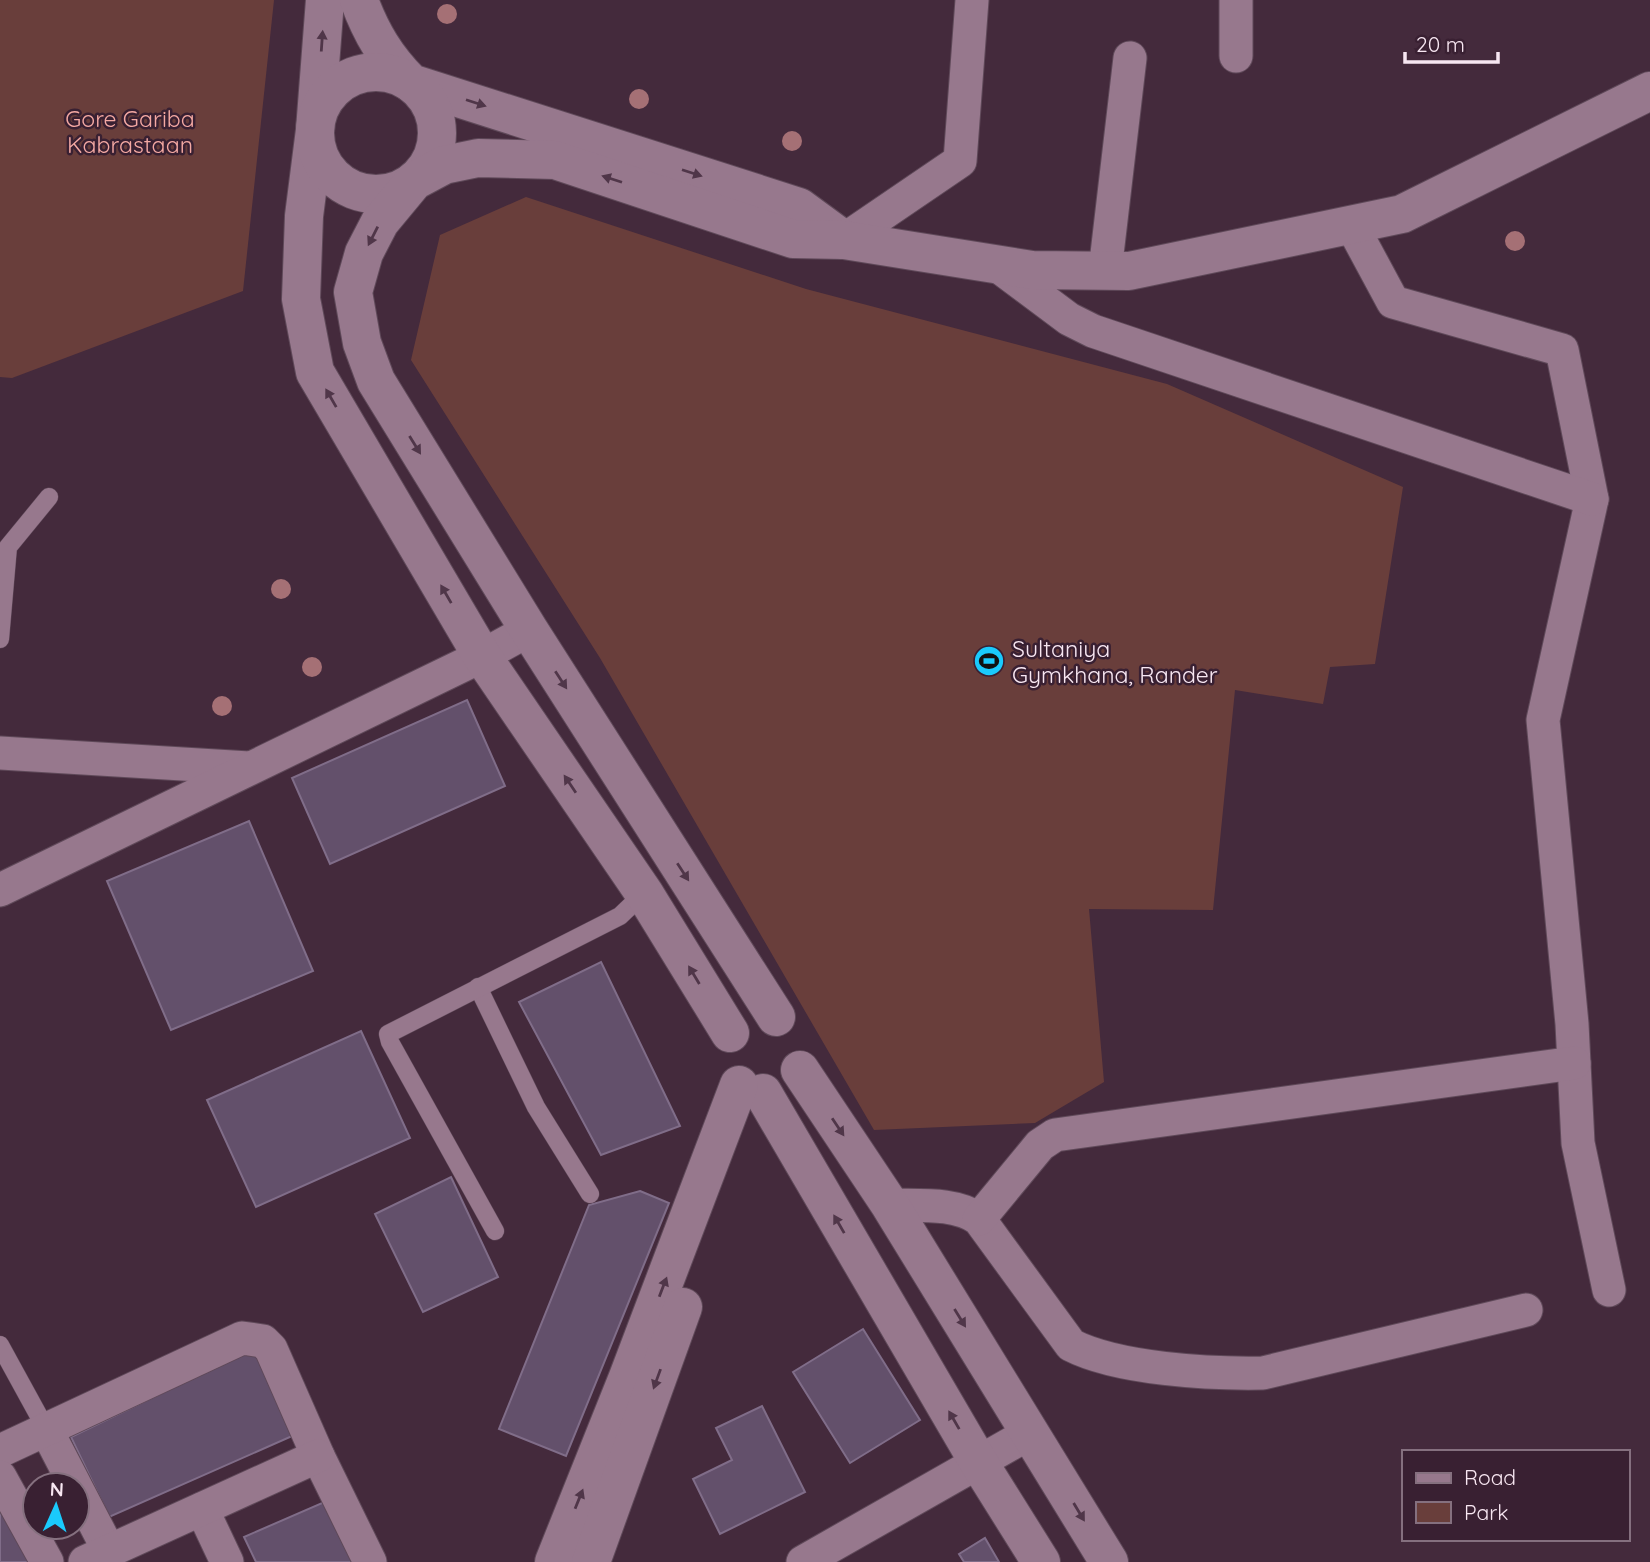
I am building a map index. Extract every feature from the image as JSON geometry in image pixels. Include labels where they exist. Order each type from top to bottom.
[{"type":"main road","points":[[325,0],[315,130],[304,216],[301,299],[315,372],[482,656],[644,893],[730,1033]]},
{"type":"main road","points":[[359,0],[371,33],[394,65],[424,96],[434,112],[438,131],[435,150],[427,167],[380,222],[364,253],[353,292],[362,343],[376,381],[529,630],[776,1017]]},
{"type":"main road","points":[[844,240],[799,207],[411,83],[394,75],[376,72],[357,75],[341,83],[327,96],[319,112],[315,130],[317,150],[326,168],[340,182],[357,191],[377,194],[397,191],[444,164],[478,158],[555,160],[793,239],[844,240],[1032,270],[1129,271],[1402,214],[1650,91]]},
{"type":"main road","points":[[751,1090],[782,1089],[800,1070],[803,1058],[797,1033],[788,1023],[776,1017],[750,1017],[730,1033],[724,1058],[727,1070],[751,1090],[1041,1562]]},
{"type":"main road","points":[[800,1070],[890,1205],[1109,1562]]},
{"type":"main road","points":[[554,1562],[628,1377],[751,1090]]},
{"type":"main road","points":[[591,1562],[722,1200],[751,1090]]},
{"type":"street","points":[[844,240],[960,161],[972,0]]},
{"type":"street","points":[[1236,0],[1236,56]]},
{"type":"street","points":[[1105,271],[1130,58]]},
{"type":"street","points":[[1351,225],[1393,302],[1562,350],[1592,499],[1543,720],[1574,1063],[1578,1143],[1609,1290]]},
{"type":"street","points":[[998,266],[1069,319],[1093,331],[1592,499]]},
{"type":"street","points":[[0,890],[482,656],[529,630]]},
{"type":"street","points":[[0,753],[251,768]]},
{"type":"street","points":[[979,1219],[1040,1145],[1055,1135],[1574,1063]]},
{"type":"street","points":[[890,1205],[944,1207],[969,1212],[979,1219],[1071,1345],[1091,1355],[1112,1360],[1232,1373],[1263,1373],[1526,1310]]},
{"type":"street","points":[[0,1451],[242,1338],[253,1338],[271,1349],[318,1456],[370,1562]]},
{"type":"street","points":[[46,1429],[68,1471]]},
{"type":"street","points":[[803,1562],[1030,1433]]},
{"type":"street","points":[[91,1537],[97,1557],[318,1456]]},
{"type":"street","points":[[0,1478],[47,1562]]},
{"type":"street","points":[[202,1509],[227,1562]]},
{"type":"lane","points":[[0,639],[8,547],[49,497]]},
{"type":"lane","points":[[0,880],[0,890]]},
{"type":"lane","points":[[495,1231],[388,1034],[620,916],[644,893]]},
{"type":"lane","points":[[478,987],[536,1107],[590,1194]]},
{"type":"lane","points":[[0,1345],[46,1429]]},
{"type":"green space","name":"Gore Gariba Kabrastaan","points":[[0,0],[274,0],[243,291],[12,378],[0,377]]},
{"type":"green space","name":"Sultaniya Gymkhana, Rander","points":[[526,197],[806,289],[1167,384],[1403,487],[1375,664],[1330,667],[1323,704],[1235,690],[1213,910],[1089,909],[1104,1082],[1035,1123],[874,1130],[600,658],[411,360],[440,235]]},
{"type":"building","points":[[467,700],[505,786],[330,864],[292,778]]},
{"type":"building","points":[[249,821],[313,971],[171,1030],[107,881]]},
{"type":"building","points":[[601,962],[680,1126],[601,1155],[519,1002]]},
{"type":"building","points":[[361,1031],[410,1138],[256,1207],[207,1100]]},
{"type":"building","points":[[451,1177],[498,1277],[423,1312],[375,1214]]},
{"type":"building","points":[[640,1191],[669,1203],[566,1456],[499,1429],[589,1205]]},
{"type":"building","points":[[863,1329],[920,1420],[850,1463],[793,1372]]},
{"type":"building","points":[[259,1346],[299,1433],[109,1517],[91,1479],[91,1471],[87,1471],[71,1437]]},
{"type":"building","points":[[762,1406],[805,1492],[720,1534],[693,1479],[732,1460],[716,1428]]},
{"type":"building","points":[[0,1499],[30,1562],[0,1562]]},
{"type":"building","points":[[329,1500],[358,1562],[256,1562],[244,1537]]},
{"type":"building","points":[[985,1538],[999,1562],[964,1562],[959,1554]]},
{"type":"place","name":"Sultaniya Gymkhana, Rander","points":[[989,661]]}]
